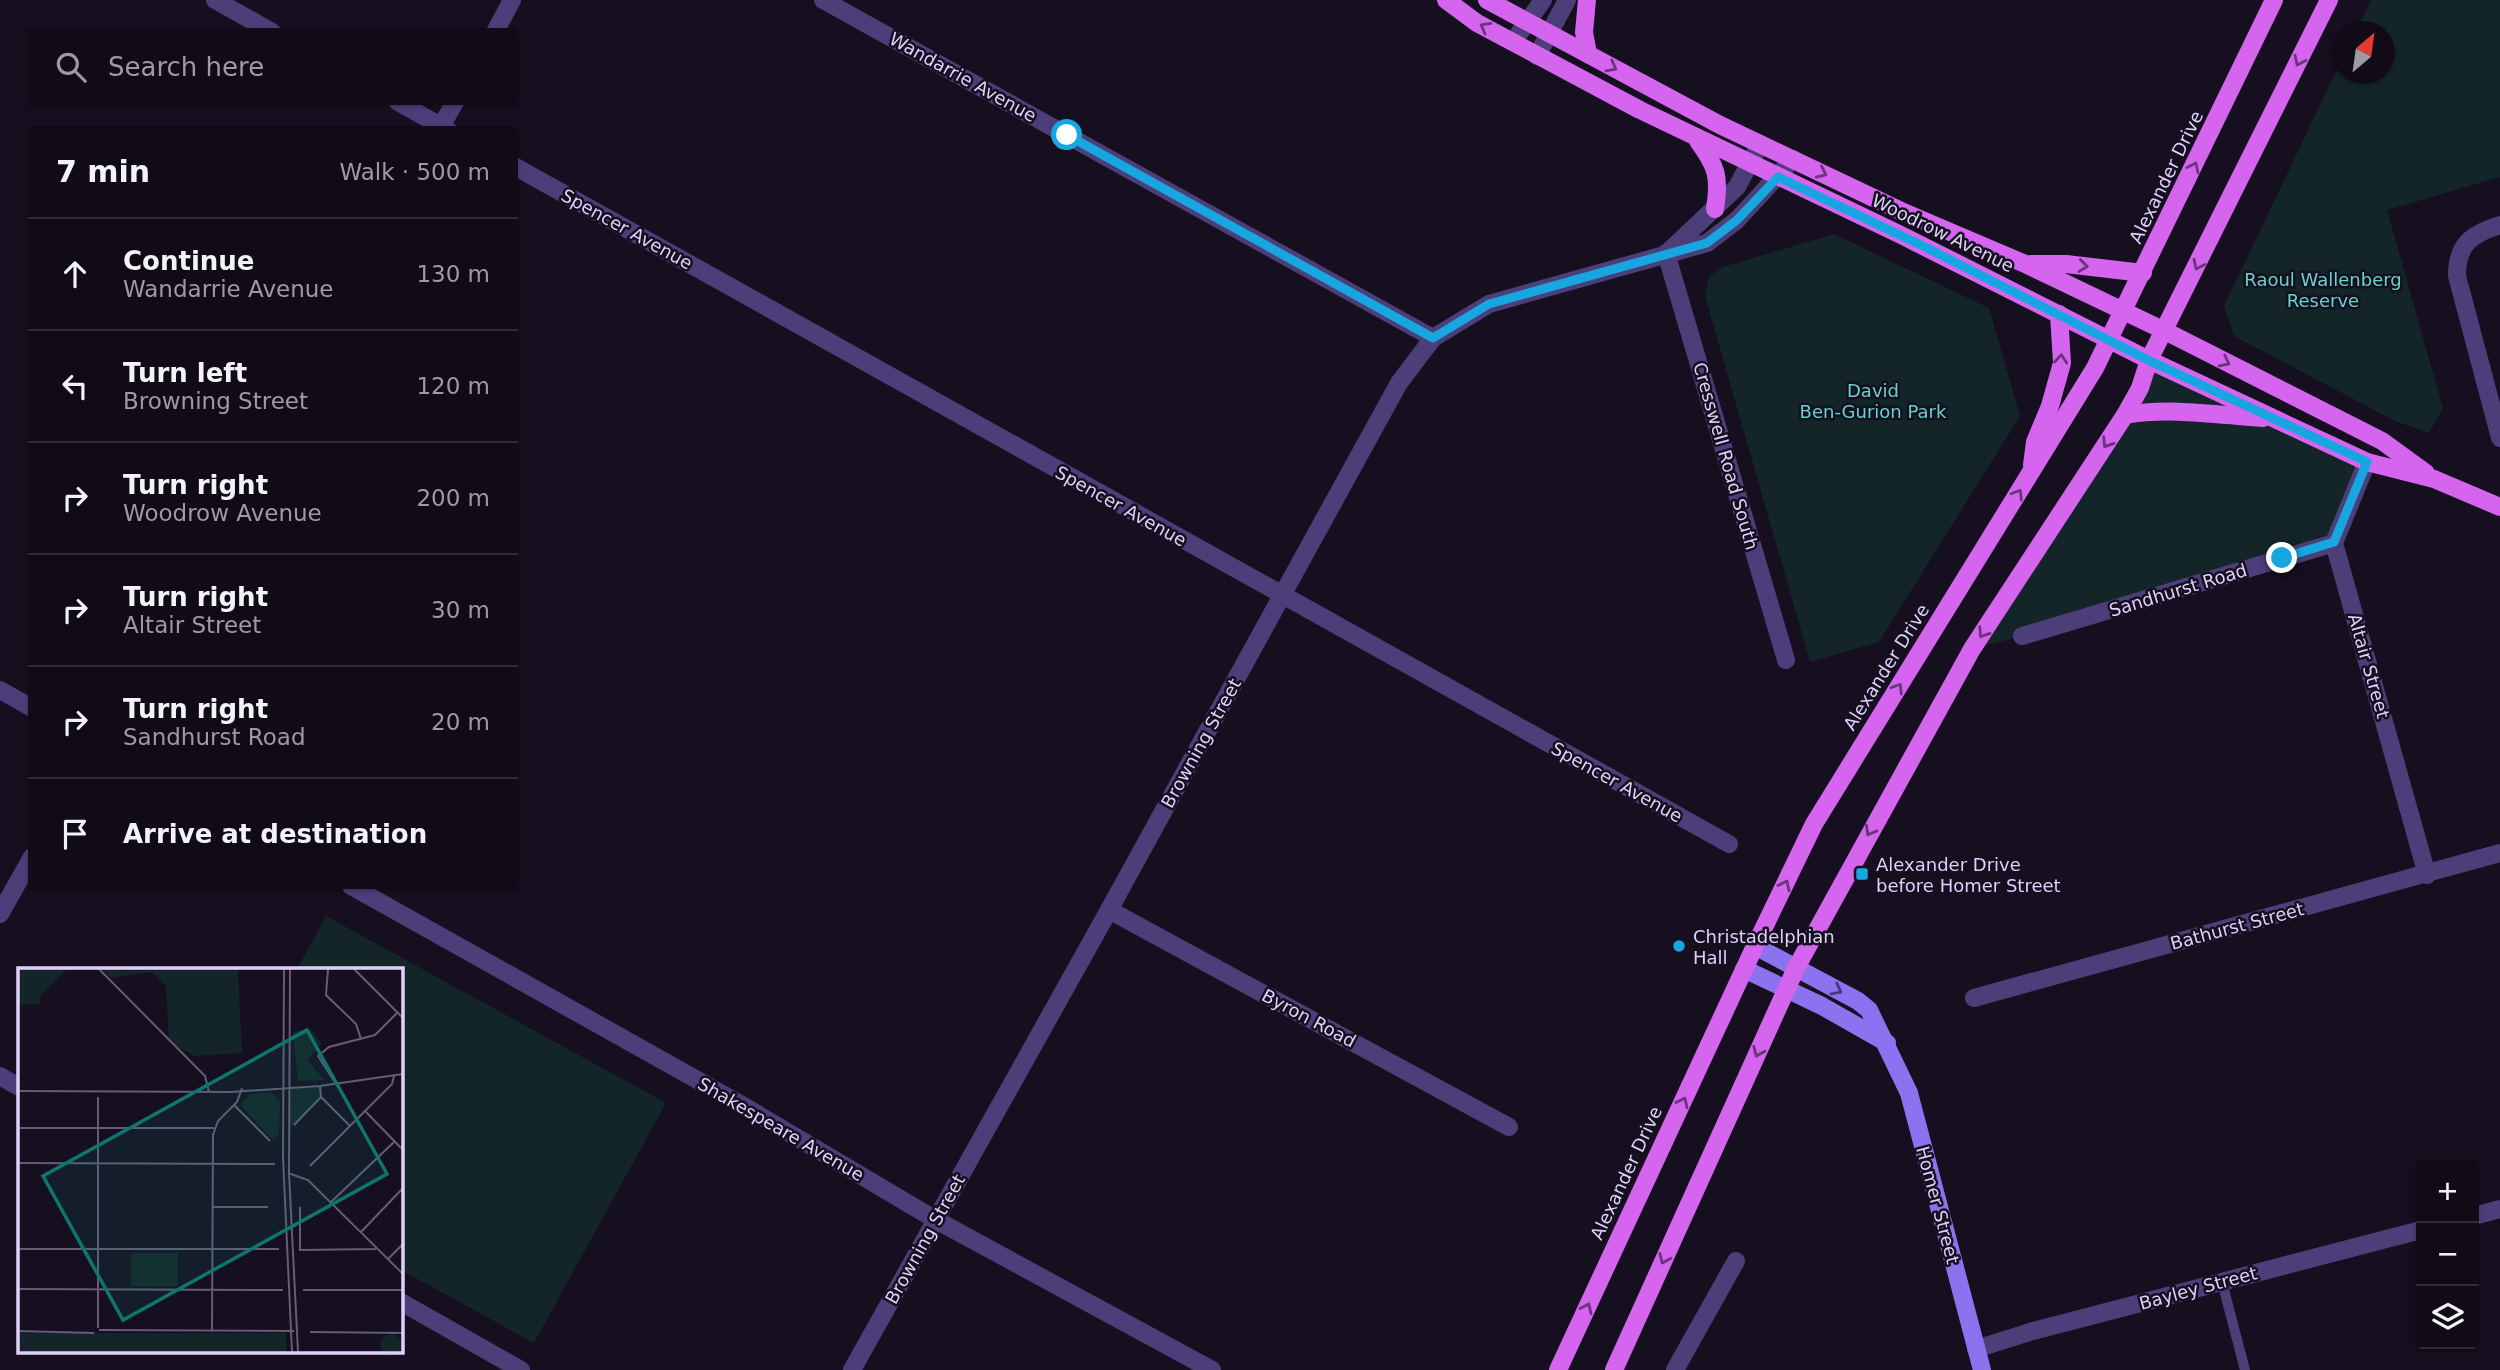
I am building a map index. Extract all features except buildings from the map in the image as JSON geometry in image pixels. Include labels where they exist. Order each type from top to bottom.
[{"type":"main road","name":"Woodrow Avenue","points":[[1446,0],[1477,23],[1513,43],[1697,139],[2059,314],[2148,360],[2367,462],[2434,479],[2499,505]]},
{"type":"main road","name":"Woodrow Avenue","points":[[1487,0],[1760,144],[1901,211],[2023,263],[2165,331],[2382,442],[2434,479]]},
{"type":"main road","points":[[1587,0],[1584,32],[1588,54]]},
{"type":"main road","name":"Alexander Drive","points":[[1558,1370],[1814,824],[2095,369],[2274,0]]},
{"type":"main road","points":[[1614,1370],[1796,968],[1972,649],[2140,388],[2148,360],[2165,331],[2329,0]]},
{"type":"main road","points":[[1697,139],[1717,172],[1715,209]]},
{"type":"main road","points":[[2023,263],[2066,264],[2143,273]]},
{"type":"main road","points":[[2031,472],[2035,442],[2050,406],[2060,370],[2062,349],[2059,314]]},
{"type":"main road","points":[[2125,415],[2145,411],[2277,419]]},
{"type":"street","points":[[215,0],[265,28]]},
{"type":"street","points":[[497,28],[512,0]]},
{"type":"street","name":"Wandarrie Avenue","points":[[823,0],[1433,338]]},
{"type":"street","points":[[1513,43],[1543,0]]},
{"type":"street","points":[[1538,56],[1567,0]]},
{"type":"street","points":[[403,105],[440,126]]},
{"type":"street","points":[[444,126],[454,105]]},
{"type":"street","name":"Browning Street","points":[[1666,253],[1737,187],[1760,144]]},
{"type":"street","name":"Browning Street","points":[[852,1370],[1399,383],[1433,338],[1489,304],[1707,243],[1737,220],[1793,159]]},
{"type":"street","name":"Spencer Avenue","points":[[518,168],[1729,844]]},
{"type":"street","points":[[2500,225],[2479,231],[2457,258],[2457,276],[2500,438]]},
{"type":"street","name":"Cresswell Road South","points":[[1666,253],[1786,660]]},
{"type":"street","points":[[2334,542],[2367,462]]},
{"type":"street","name":"Sandhurst Road","points":[[2022,636],[2334,542]]},
{"type":"street","name":"Altair Street","points":[[2334,542],[2427,875]]},
{"type":"street","points":[[0,690],[28,706]]},
{"type":"street","name":"Bathurst Street","points":[[1974,998],[2500,853]]},
{"type":"street","points":[[0,914],[28,864]]},
{"type":"street","name":"Shakespeare Avenue","points":[[356,889],[742,1105],[936,1220],[1212,1370]]},
{"type":"street","name":"Byron Road","points":[[1109,910],[1509,1127]]},
{"type":"street","name":"Homer Street","points":[[1755,946],[1858,1001],[1869,1010],[1887,1043],[1909,1093],[1982,1370]]},
{"type":"street","points":[[1744,969],[1822,1006],[1887,1043]]},
{"type":"street","points":[[0,1076],[18,1086]]},
{"type":"street","points":[[2479,1215],[2500,1209]]},
{"type":"street","name":"Bayley Street","points":[[1976,1349],[2033,1331],[2416,1231]]},
{"type":"street","points":[[1675,1370],[1736,1261]]},
{"type":"street","points":[[402,1303],[521,1370]]},
{"type":"lane","points":[[2222,1282],[2245,1370]]},
{"type":"green space","name":"Raoul Wallenberg Reserve","points":[[2371,0],[2500,0],[2500,177],[2387,210],[2443,408],[2429,433],[2395,421],[2234,336],[2224,306],[2332,80],[2332,84],[2395,84],[2395,21],[2361,21]]},
{"type":"green space","name":"David Ben-Gurion Park","points":[[1834,234],[1989,308],[2020,416],[1879,642],[1810,662],[1705,296],[1709,277],[1723,267]]},
{"type":"green space","points":[[2149,360],[2367,462],[2334,543],[1972,649]]},
{"type":"green space","points":[[326,916],[666,1103],[534,1343],[402,1271],[402,968],[298,968]]},
{"type":"place","name":"Alexander Drive before Homer Street","points":[[1862,874]]},
{"type":"place","name":"Christadelphian Hall","points":[[1679,946]]},
{"type":"route","points":[[1067,135],[1433,338],[1489,304],[1707,243],[1737,220],[1778,177],[1925,247],[2148,360],[2367,462],[2334,542],[2282,558]]}]
